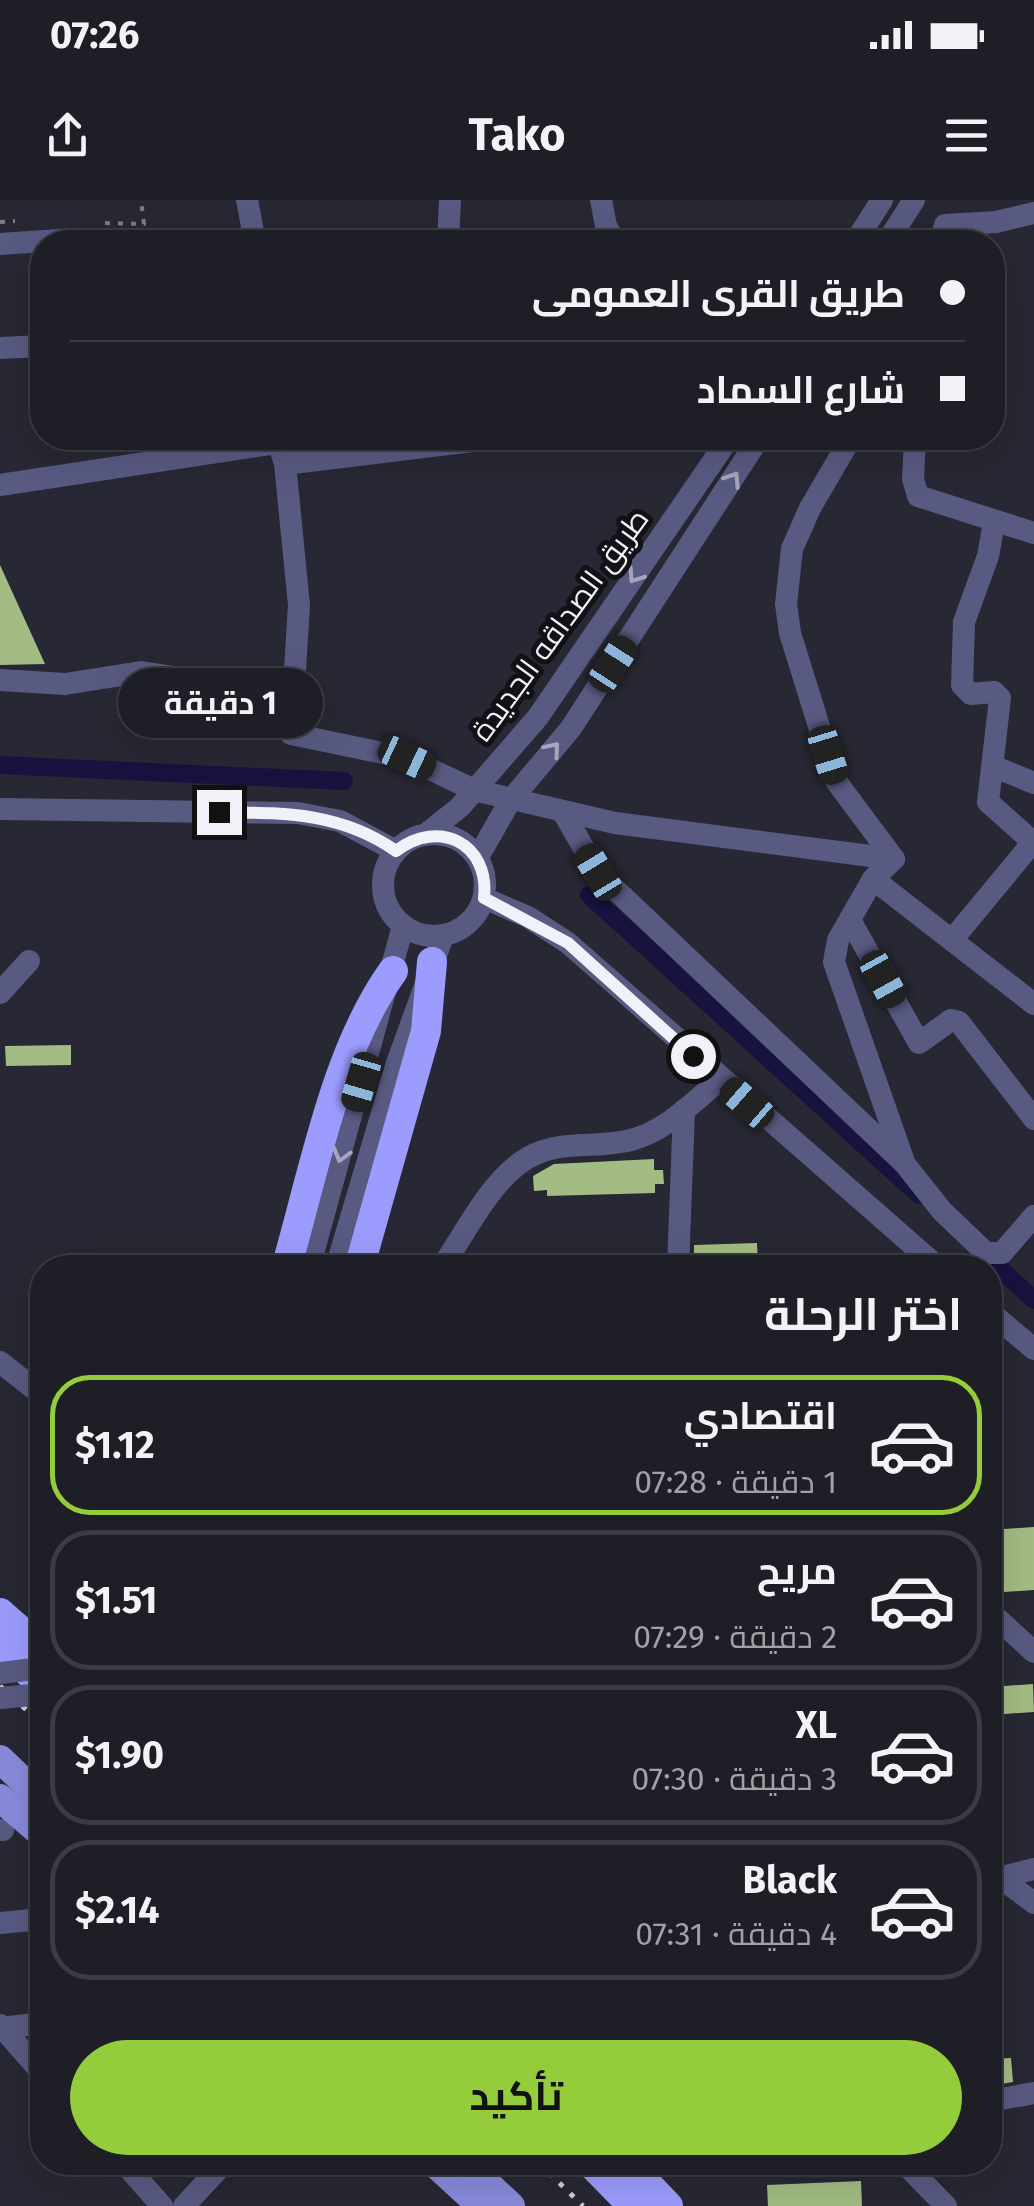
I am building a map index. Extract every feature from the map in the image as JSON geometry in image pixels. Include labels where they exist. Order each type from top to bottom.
[{"type":"highway","points":[[363,1255],[418,1064],[437,949]]},
{"type":"highway","points":[[290,1255],[351,1047],[393,971]]},
{"type":"highway","points":[[0,1614],[30,1642]]},
{"type":"highway","points":[[0,1646],[30,1673]]},
{"type":"highway","points":[[603,2175],[634,2206]]},
{"type":"highway","points":[[638,2175],[668,2206]]},
{"type":"main road","points":[[0,1759],[30,1788]]},
{"type":"main road","points":[[0,1798],[30,1824]]},
{"type":"main road","points":[[448,2175],[481,2206]]},
{"type":"main road","points":[[478,2175],[511,2206]]},
{"type":"street","points":[[247,200],[253,230]]},
{"type":"street","points":[[449,230],[450,200]]},
{"type":"street","points":[[601,200],[608,230]]},
{"type":"street","points":[[862,230],[882,200]]},
{"type":"street","points":[[894,230],[911,206],[938,230]]},
{"type":"street","points":[[961,230],[1034,212]]},
{"type":"street","points":[[0,244],[30,242]]},
{"type":"street","points":[[0,348],[30,347]]},
{"type":"street","points":[[0,485],[264,450]]},
{"type":"street","points":[[279,450],[299,605],[299,653],[290,695],[291,734],[407,758],[474,790],[563,812],[654,830],[894,858]]},
{"type":"street","name":"طريق الصداقه الجديدة","points":[[426,834],[474,790],[538,717],[718,450]]},
{"type":"street","name":"طريق الصداقه الجديدة","points":[[478,858],[510,801],[571,728],[751,450]]},
{"type":"street","points":[[845,450],[792,549],[786,604],[790,633],[836,781],[894,858]]},
{"type":"street","points":[[914,450],[912,479],[918,496],[1034,533]]},
{"type":"street","points":[[952,940],[1034,843],[988,802],[985,794],[994,767],[1000,698],[994,692],[971,694],[962,685],[964,622],[988,556],[994,523]]},
{"type":"street","points":[[0,680],[65,684],[142,672],[290,695]]},
{"type":"street","points":[[994,767],[1034,782]]},
{"type":"street","points":[[0,809],[298,813],[350,824],[396,851]]},
{"type":"street","points":[[563,812],[598,872],[904,1163],[942,1212],[986,1252],[1002,1253],[1034,1216]]},
{"type":"street","points":[[340,1255],[437,949],[469,923],[484,898],[484,870],[478,858],[455,838],[426,834],[396,851],[383,882],[392,914],[437,949]]},
{"type":"street","points":[[894,858],[873,879],[835,950],[836,976],[904,1163]]},
{"type":"street","points":[[873,879],[1033,1000]]},
{"type":"street","points":[[484,898],[568,943],[924,1255]]},
{"type":"street","points":[[850,920],[919,1043],[924,1044],[950,1020],[959,1022],[1034,1120]]},
{"type":"street","points":[[313,1255],[404,926]]},
{"type":"street","points":[[0,993],[29,961]]},
{"type":"street","points":[[452,1255],[507,1174],[523,1161],[561,1145],[609,1144],[644,1136],[720,1080]]},
{"type":"street","points":[[678,1255],[684,1110]]},
{"type":"street","points":[[1002,1322],[1034,1349]]},
{"type":"street","points":[[0,1362],[30,1386]]},
{"type":"street","points":[[1002,1623],[1034,1652]]},
{"type":"street","points":[[0,1673],[30,1656]]},
{"type":"street","points":[[0,1698],[30,1695]]},
{"type":"street","points":[[1002,1873],[1034,1868]]},
{"type":"street","points":[[1002,1882],[1034,1904]]},
{"type":"street","points":[[0,1924],[30,1920]]},
{"type":"street","points":[[1,2027],[30,2023]]},
{"type":"street","points":[[1,2027],[30,2060]]},
{"type":"street","points":[[1002,2099],[1034,2093]]},
{"type":"street","points":[[135,2175],[162,2206]]},
{"type":"street","points":[[184,2206],[213,2175]]},
{"type":"street","points":[[916,2175],[946,2206]]},
{"type":"building","points":[[0,565],[45,664],[0,665]]},
{"type":"building","points":[[71,1045],[71,1065],[6,1066],[5,1046]]},
{"type":"building","points":[[654,1159],[654,1170],[663,1170],[664,1184],[655,1184],[655,1193],[547,1196],[547,1190],[534,1191],[533,1176],[554,1164]]},
{"type":"building","points":[[757,1243],[757,1255],[694,1255],[694,1245]]},
{"type":"building","points":[[1034,1527],[1034,1590],[1002,1592],[1002,1529]]},
{"type":"building","points":[[1033,1684],[1034,1712],[1002,1714],[1002,1686]]},
{"type":"building","points":[[1002,2058],[1011,2058],[1013,2082],[1002,2084]]},
{"type":"building","points":[[861,2181],[862,2206],[768,2206],[767,2185]]},
{"type":"waterway","points":[[0,765],[344,781]]},
{"type":"waterway","points":[[589,895],[919,1195]]},
{"type":"waterway","points":[[979,1249],[985,1255]]},
{"type":"waterway","points":[[1002,1270],[1034,1300]]},
{"type":"railway","points":[[0,1686],[30,1713]]},
{"type":"railway","points":[[551,2175],[583,2206]]},
{"type":"route","points":[[219,812],[319,816],[360,828],[396,851],[426,834],[455,838],[468,846],[484,870],[484,898],[528,917],[568,943],[693,1056]]}]
